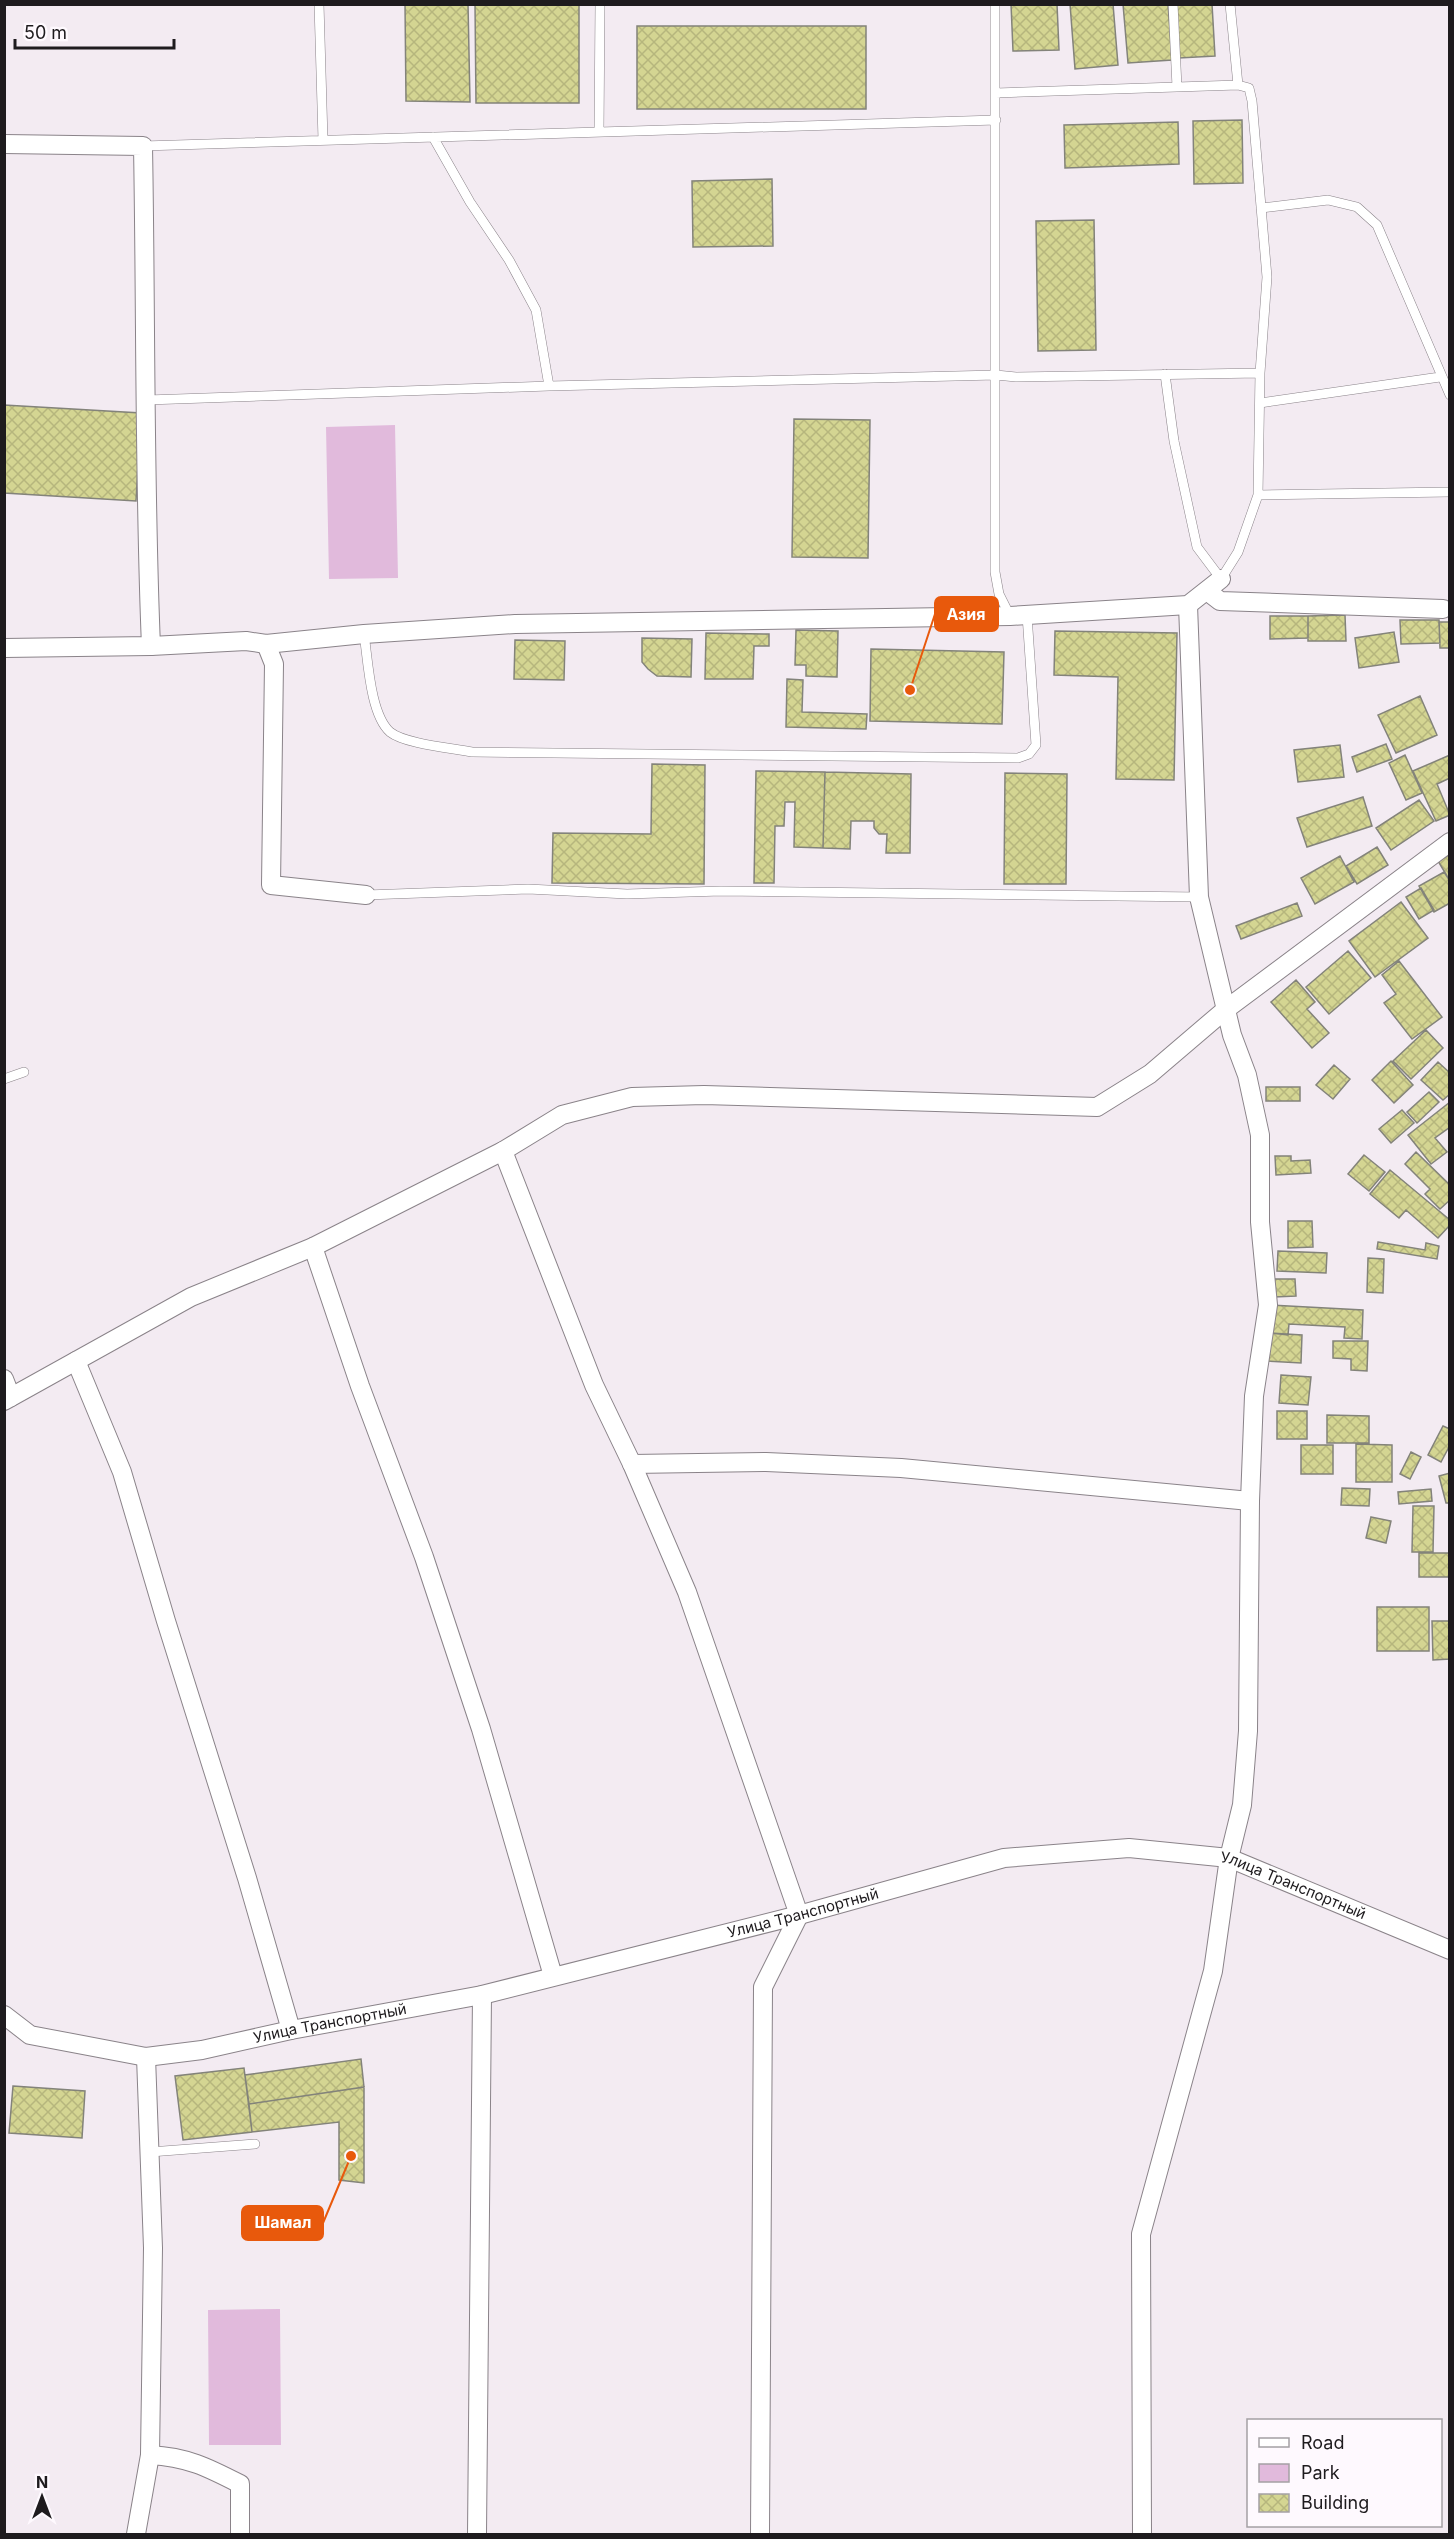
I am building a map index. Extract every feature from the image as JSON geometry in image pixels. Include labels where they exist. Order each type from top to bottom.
[{"type":"street","points":[[4,144],[142,146],[147,400],[146,511],[151,646]]},
{"type":"street","points":[[4,648],[151,646],[246,641],[266,644],[364,634],[515,624],[1019,616],[1188,605],[1214,585],[1220,601],[1443,609]]},
{"type":"street","points":[[1142,2535],[1141,2234],[1213,1971],[1229,1858],[1242,1805],[1248,1731],[1250,1501],[1254,1396],[1268,1305],[1260,1222],[1260,1135],[1247,1075],[1225,1010],[1199,897],[1188,605]]},
{"type":"street","points":[[266,644],[274,664],[271,885],[366,895]]},
{"type":"street","points":[[4,1379],[8,1399],[191,1297],[313,1247],[503,1151],[562,1115],[632,1097],[704,1095],[1097,1107],[1150,1074],[1225,1010],[1449,842]]},
{"type":"street","points":[[503,1151],[594,1385],[632,1464],[687,1592],[799,1915],[763,1988],[760,2535]]},
{"type":"street","points":[[313,1247],[360,1386],[424,1557],[481,1729],[553,1976]]},
{"type":"street","points":[[76,1361],[122,1472],[165,1621],[247,1878],[291,2030]]},
{"type":"street","points":[[632,1464],[766,1462],[901,1468],[1250,1501]]},
{"type":"street","name":"Улица Транспортный","points":[[4,2015],[30,2035],[146,2057],[202,2050],[291,2030],[482,1995],[799,1915],[1004,1858],[1129,1848],[1229,1858],[1449,1950]]},
{"type":"street","points":[[477,2535],[482,1995]]},
{"type":"street","points":[[136,2535],[150,2455],[153,2248],[146,2057]]},
{"type":"street","points":[[150,2455],[177,2457],[198,2462],[240,2484],[240,2535]]},
{"type":"lane","points":[[319,4],[323,140]]},
{"type":"lane","points":[[599,132],[600,4]]},
{"type":"lane","points":[[364,634],[378,714],[391,732],[412,740],[462,750],[1018,758],[1029,754],[1036,745],[1019,616],[999,594],[995,572],[995,4]]},
{"type":"lane","points":[[1173,4],[1177,87]]},
{"type":"lane","points":[[1230,4],[1238,85]]},
{"type":"lane","points":[[996,93],[1238,85],[1249,88],[1267,277],[1260,373],[1258,495],[1238,552],[1214,585],[1197,547],[1174,441],[1165,374]]},
{"type":"lane","points":[[142,146],[996,120]]},
{"type":"lane","points":[[433,137],[470,202],[509,260],[536,310],[549,386]]},
{"type":"lane","points":[[1261,208],[1328,200],[1357,207],[1377,225],[1449,395]]},
{"type":"lane","points":[[147,400],[549,386],[996,375],[1016,377],[1260,373]]},
{"type":"lane","points":[[1260,403],[1440,377]]},
{"type":"lane","points":[[1258,495],[1449,492]]},
{"type":"lane","points":[[366,895],[528,889],[627,894],[721,891],[1199,897]]},
{"type":"lane","points":[[4,1079],[24,1072]]},
{"type":"lane","points":[[150,2152],[255,2144]]},
{"type":"green space","points":[[395,425],[398,578],[329,579],[326,427]]},
{"type":"green space","points":[[280,2309],[281,2445],[209,2445],[208,2310]]},
{"type":"building","points":[[405,4],[468,4],[470,102],[406,101]]},
{"type":"building","points":[[475,4],[579,4],[579,103],[476,103]]},
{"type":"building","points":[[1011,4],[1057,4],[1059,50],[1013,51]]},
{"type":"building","points":[[1070,4],[1113,4],[1118,65],[1075,69]]},
{"type":"building","points":[[1123,4],[1168,4],[1172,60],[1128,63]]},
{"type":"building","points":[[1176,4],[1212,4],[1215,56],[1179,58]]},
{"type":"building","points":[[637,26],[866,26],[866,109],[637,109]]},
{"type":"building","points":[[1242,120],[1243,183],[1194,184],[1193,121]]},
{"type":"building","points":[[1178,122],[1179,164],[1065,168],[1064,125]]},
{"type":"building","points":[[772,179],[773,246],[693,247],[692,181]]},
{"type":"building","points":[[1094,220],[1096,350],[1038,351],[1036,221]]},
{"type":"building","points":[[4,405],[141,413],[136,501],[4,493]]},
{"type":"building","points":[[794,419],[870,420],[868,558],[792,557]]},
{"type":"building","points":[[1345,615],[1346,641],[1308,641],[1308,616]]},
{"type":"building","points":[[1270,616],[1308,616],[1308,638],[1270,639]]},
{"type":"building","points":[[1400,620],[1439,620],[1440,643],[1401,644]]},
{"type":"building","points":[[1439,622],[1450,622],[1450,648],[1440,648]]},
{"type":"building","points":[[796,630],[838,631],[837,677],[806,676],[806,665],[795,665]]},
{"type":"building","points":[[1055,631],[1177,633],[1174,780],[1116,779],[1118,677],[1054,675]]},
{"type":"building","points":[[1394,632],[1399,662],[1359,668],[1355,638]]},
{"type":"building","points":[[706,633],[769,634],[769,646],[754,646],[753,679],[705,679]]},
{"type":"building","points":[[642,638],[692,639],[691,677],[657,676],[648,669],[642,662]]},
{"type":"building","points":[[515,640],[565,641],[564,680],[514,679]]},
{"type":"building","points":[[871,649],[1004,652],[1002,724],[870,721]]},
{"type":"building","points":[[787,679],[803,680],[802,712],[867,714],[866,729],[786,727]]},
{"type":"building","points":[[1420,696],[1437,735],[1396,753],[1378,715]]},
{"type":"building","points":[[1386,744],[1392,759],[1357,772],[1352,757]]},
{"type":"building","points":[[1340,745],[1344,777],[1298,782],[1294,750]]},
{"type":"building","points":[[1405,755],[1422,793],[1406,800],[1389,763]]},
{"type":"building","points":[[1450,755],[1450,778],[1437,784],[1450,815],[1436,821],[1413,771]]},
{"type":"building","points":[[652,764],[705,765],[704,884],[552,883],[553,833],[651,834]]},
{"type":"building","points":[[756,771],[825,772],[823,848],[794,847],[795,802],[785,802],[784,826],[775,826],[774,883],[754,883]]},
{"type":"building","points":[[825,772],[911,774],[910,853],[886,853],[887,834],[879,834],[874,828],[874,821],[851,821],[850,849],[823,848]]},
{"type":"building","points":[[1005,773],[1067,774],[1066,884],[1004,884]]},
{"type":"building","points":[[1363,797],[1372,826],[1307,847],[1297,818]]},
{"type":"building","points":[[1419,800],[1434,821],[1391,850],[1376,828]]},
{"type":"building","points":[[1377,847],[1388,865],[1357,884],[1346,866]]},
{"type":"building","points":[[1450,854],[1450,881],[1438,861]]},
{"type":"building","points":[[1340,856],[1354,882],[1315,904],[1301,878]]},
{"type":"building","points":[[1444,872],[1450,881],[1450,903],[1434,912],[1419,886]]},
{"type":"building","points":[[1421,888],[1434,910],[1419,919],[1406,897]]},
{"type":"building","points":[[1401,902],[1428,938],[1375,977],[1349,941]]},
{"type":"building","points":[[1297,903],[1302,916],[1241,939],[1236,926]]},
{"type":"building","points":[[1348,951],[1371,978],[1329,1014],[1306,987]]},
{"type":"building","points":[[1399,961],[1442,1017],[1412,1039],[1384,1003],[1396,994],[1382,975]]},
{"type":"building","points":[[1296,980],[1315,1002],[1307,1009],[1329,1033],[1312,1048],[1271,1002]]},
{"type":"building","points":[[1426,1030],[1443,1048],[1411,1079],[1393,1061]]},
{"type":"building","points":[[1391,1061],[1413,1085],[1394,1103],[1372,1080]]},
{"type":"building","points":[[1438,1062],[1450,1073],[1450,1094],[1443,1100],[1421,1080]]},
{"type":"building","points":[[1334,1065],[1350,1079],[1333,1099],[1316,1085]]},
{"type":"building","points":[[1266,1087],[1300,1087],[1300,1101],[1266,1101]]},
{"type":"building","points":[[1429,1092],[1439,1102],[1417,1123],[1407,1112]]},
{"type":"building","points":[[1450,1102],[1450,1127],[1435,1138],[1447,1152],[1431,1164],[1408,1135]]},
{"type":"building","points":[[1402,1110],[1414,1123],[1391,1143],[1379,1129]]},
{"type":"building","points":[[1416,1152],[1450,1185],[1450,1200],[1440,1209],[1425,1194],[1430,1189],[1405,1164]]},
{"type":"building","points":[[1364,1155],[1385,1172],[1369,1191],[1348,1174]]},
{"type":"building","points":[[1275,1156],[1291,1156],[1291,1161],[1310,1160],[1311,1173],[1276,1175]]},
{"type":"building","points":[[1390,1170],[1450,1220],[1450,1225],[1438,1238],[1406,1210],[1399,1218],[1370,1194]]},
{"type":"building","points":[[1288,1221],[1312,1221],[1313,1247],[1288,1248]]},
{"type":"building","points":[[1378,1242],[1425,1250],[1426,1243],[1439,1246],[1437,1259],[1377,1249]]},
{"type":"building","points":[[1278,1251],[1327,1253],[1326,1273],[1277,1271]]},
{"type":"building","points":[[1368,1258],[1384,1259],[1383,1293],[1367,1292]]},
{"type":"building","points":[[1274,1279],[1295,1279],[1296,1296],[1274,1297]]},
{"type":"building","points":[[1270,1305],[1363,1310],[1362,1339],[1344,1338],[1345,1327],[1289,1324],[1288,1335],[1269,1333]]},
{"type":"building","points":[[1269,1333],[1302,1335],[1301,1363],[1267,1361]]},
{"type":"building","points":[[1333,1341],[1368,1341],[1367,1371],[1351,1370],[1351,1359],[1333,1358]]},
{"type":"building","points":[[1281,1375],[1311,1377],[1308,1405],[1279,1403]]},
{"type":"building","points":[[1277,1411],[1307,1411],[1307,1439],[1277,1439]]},
{"type":"building","points":[[1327,1415],[1369,1416],[1369,1443],[1327,1443]]},
{"type":"building","points":[[1443,1426],[1450,1429],[1450,1445],[1441,1462],[1428,1455]]},
{"type":"building","points":[[1356,1444],[1392,1445],[1392,1482],[1356,1482]]},
{"type":"building","points":[[1301,1445],[1333,1445],[1333,1474],[1301,1474]]},
{"type":"building","points":[[1411,1452],[1421,1457],[1410,1479],[1400,1474]]},
{"type":"building","points":[[1450,1473],[1450,1503],[1446,1503],[1439,1476]]},
{"type":"building","points":[[1342,1488],[1370,1489],[1369,1506],[1341,1505]]},
{"type":"building","points":[[1431,1489],[1432,1501],[1399,1504],[1398,1492]]},
{"type":"building","points":[[1413,1506],[1434,1506],[1433,1552],[1412,1552]]},
{"type":"building","points":[[1371,1517],[1391,1521],[1386,1543],[1366,1538]]},
{"type":"building","points":[[1419,1553],[1450,1553],[1450,1577],[1419,1577]]},
{"type":"building","points":[[1377,1607],[1429,1607],[1429,1651],[1377,1651]]},
{"type":"building","points":[[1432,1621],[1450,1621],[1450,1659],[1433,1660]]},
{"type":"building","points":[[361,2059],[364,2087],[249,2104],[245,2075]]},
{"type":"building","points":[[244,2068],[252,2132],[183,2140],[175,2076]]},
{"type":"building","points":[[13,2086],[85,2091],[82,2138],[9,2133]]},
{"type":"building","points":[[364,2087],[364,2183],[339,2180],[339,2122],[252,2132],[249,2104]]},
{"type":"place","name":"Азия","points":[[910,690]]},
{"type":"place","name":"Шамал","points":[[351,2156]]}]
